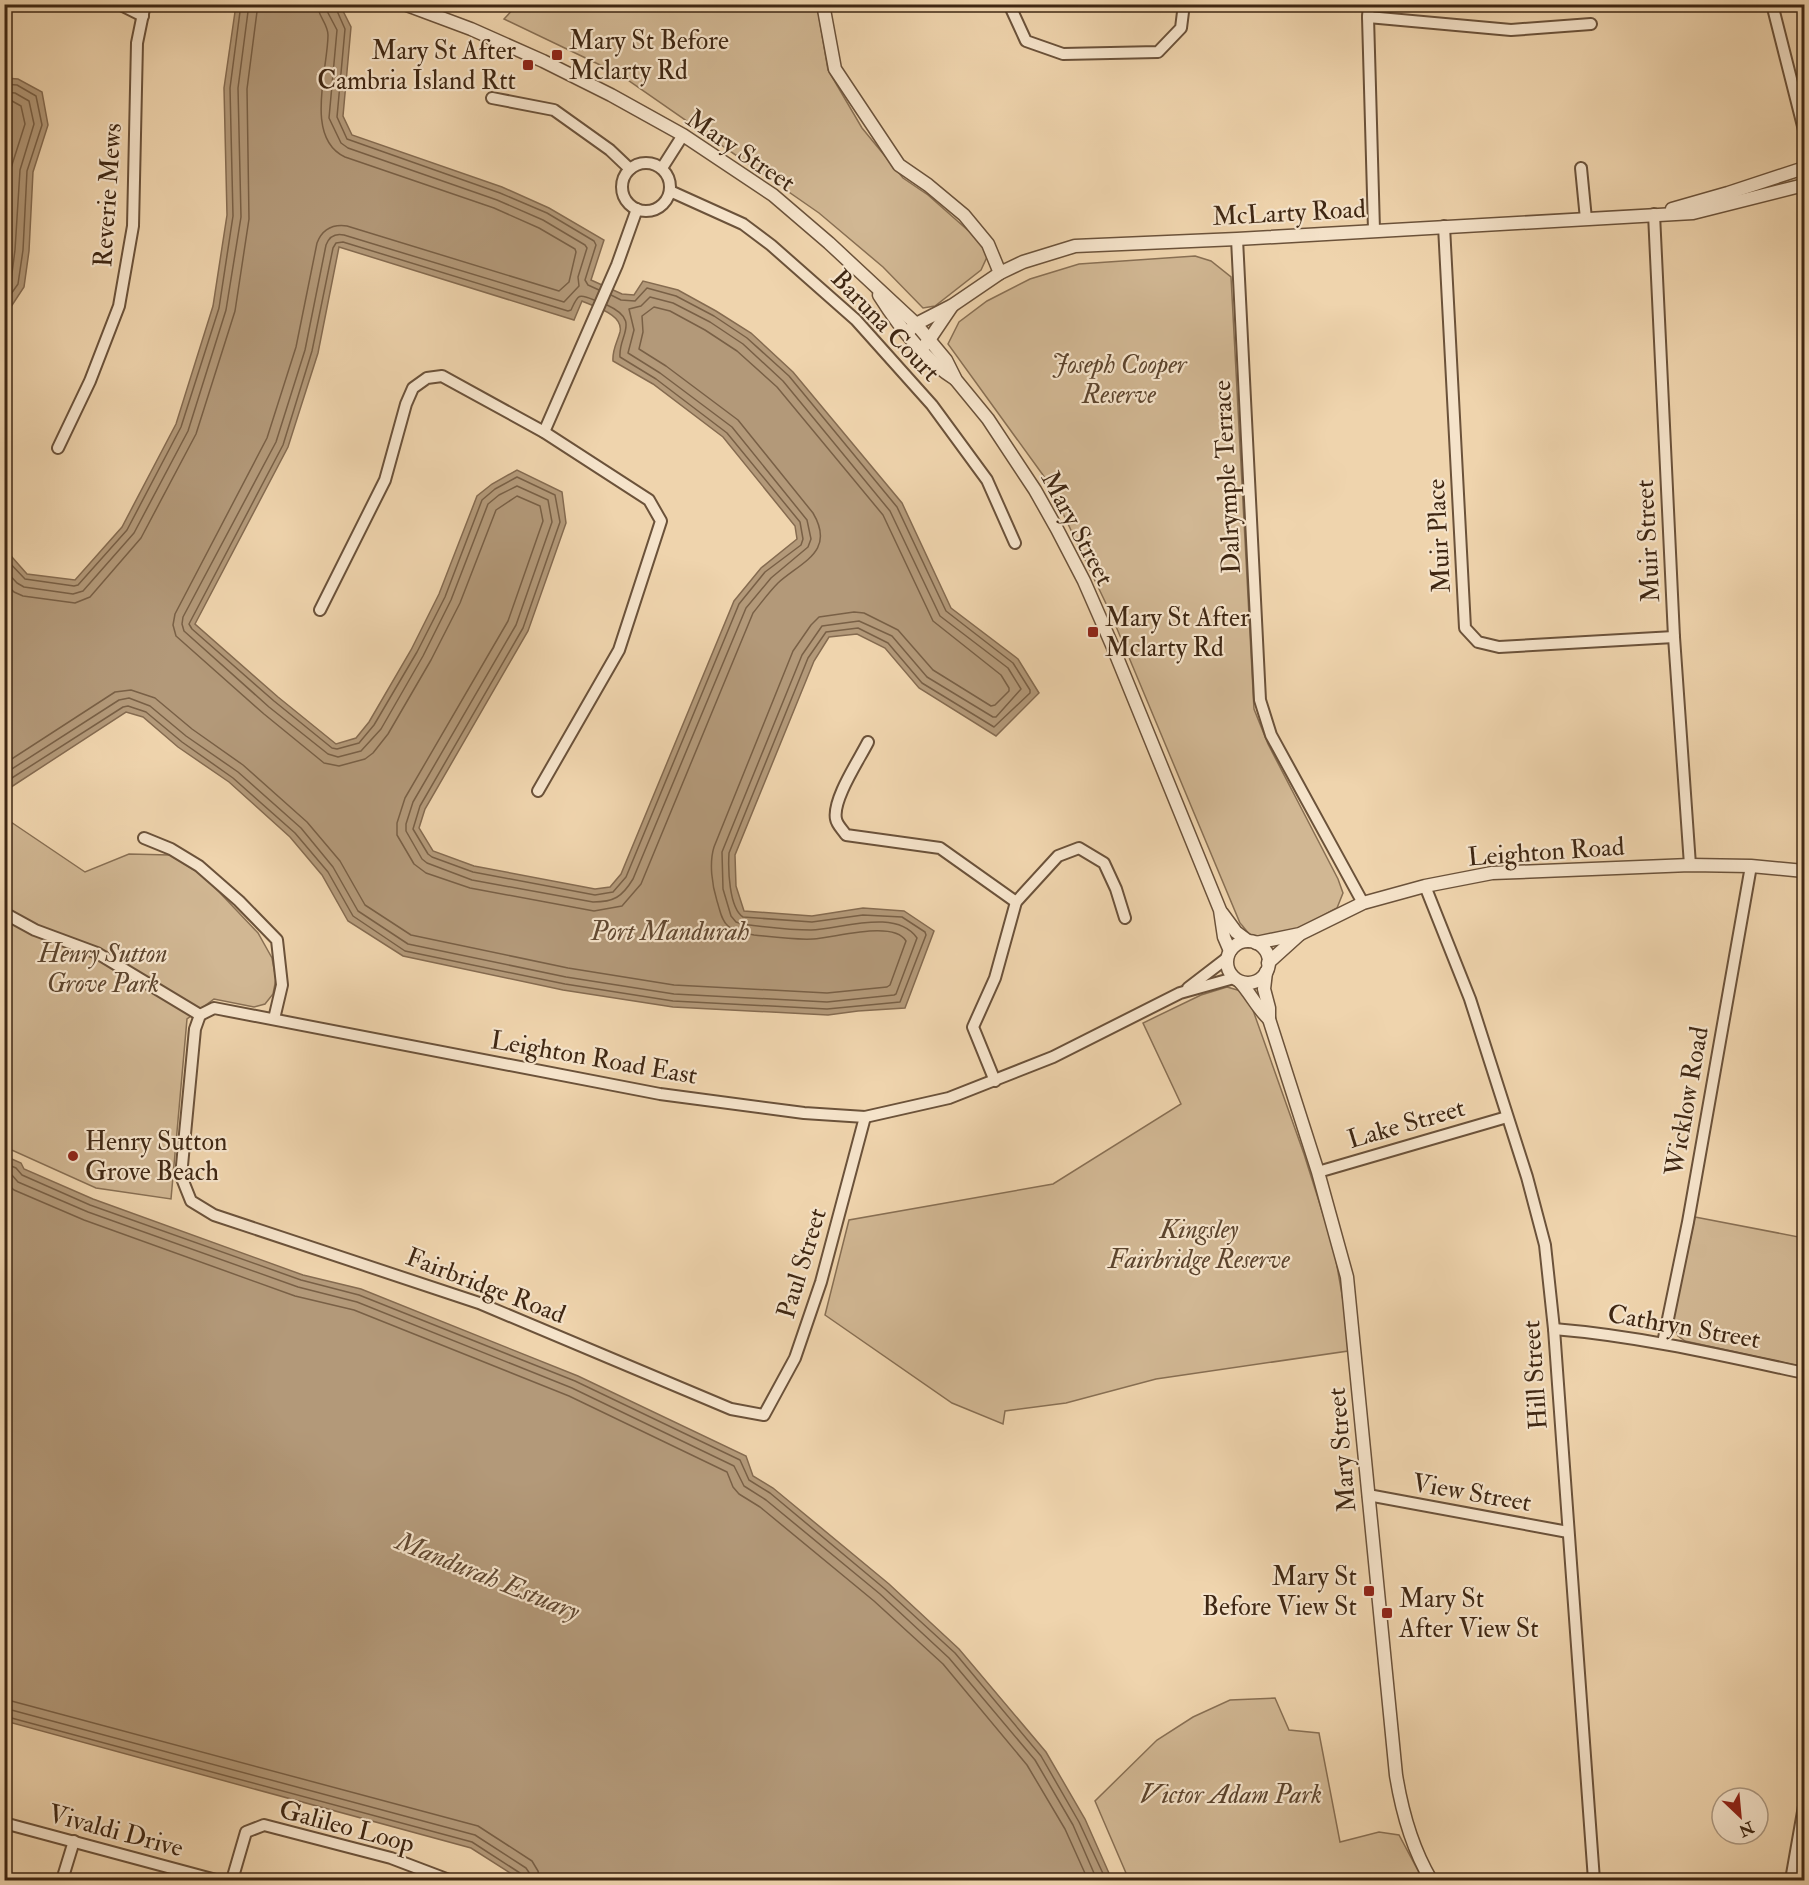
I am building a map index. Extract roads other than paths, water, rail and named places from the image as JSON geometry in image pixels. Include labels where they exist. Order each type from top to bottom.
[{"type":"street","points":[[119,4],[144,10]]},
{"type":"street","name":"Mary Street","points":[[404,4],[471,29],[611,94],[683,135],[773,195],[830,243],[872,284],[925,344],[937,368],[956,380],[988,419],[1035,490],[1084,581],[1220,910],[1236,932],[1266,952],[1267,968],[1264,989],[1269,1008],[1269,1019],[1318,1172],[1347,1276],[1396,1775],[1408,1829],[1431,1881]]},
{"type":"street","points":[[823,4],[835,69],[899,165],[928,184],[964,215],[988,244],[1000,273]]},
{"type":"street","points":[[1009,4],[1026,41],[1063,54],[1158,52],[1181,28],[1184,4]]},
{"type":"street","points":[[1369,4],[1374,230]]},
{"type":"street","points":[[1772,4],[1804,130]]},
{"type":"street","name":"Reverie Mews","points":[[58,448],[90,381],[119,306],[133,226],[137,43],[144,10]]},
{"type":"street","points":[[1368,17],[1511,30],[1591,24]]},
{"type":"street","points":[[492,98],[554,110],[609,150],[630,169]]},
{"type":"street","points":[[662,168],[683,135]]},
{"type":"street","points":[[651,163],[662,168],[669,179],[670,191],[665,202],[655,210],[644,211],[637,209],[625,198],[622,188],[630,169],[639,164],[651,163]]},
{"type":"street","points":[[1581,168],[1586,219]]},
{"type":"street","name":"McLarty Road","points":[[1654,214],[1804,168]]},
{"type":"street","name":"McLarty Road","points":[[911,328],[953,305],[1000,273],[1023,262],[1075,246],[1693,213],[1804,185]]},
{"type":"street","name":"Baruna Court","points":[[670,191],[743,224],[771,245],[856,320],[932,405],[987,480],[1016,543]]},
{"type":"street","points":[[544,432],[617,265],[637,209]]},
{"type":"street","name":"Muir Street","points":[[1654,214],[1674,637],[1690,865]]},
{"type":"street","name":"Muir Place","points":[[1444,226],[1465,628],[1478,642],[1499,647],[1674,637]]},
{"type":"street","name":"Dalrymple Terrace","points":[[1237,239],[1260,700],[1271,735],[1363,903]]},
{"type":"street","name":"McLarty Road","points":[[925,344],[953,305]]},
{"type":"street","points":[[320,610],[385,480],[406,404],[413,388],[427,378],[442,376],[544,432],[649,500],[661,521],[619,650],[538,790]]},
{"type":"street","points":[[868,742],[836,810],[836,821],[846,835],[940,848],[1016,902]]},
{"type":"street","points":[[144,838],[178,853],[199,866],[239,901],[277,940],[282,985],[274,1019]]},
{"type":"street","points":[[995,1081],[973,1027],[994,978],[1016,902],[1058,856],[1079,848],[1104,862],[1125,918]]},
{"type":"street","name":"Leighton Road","points":[[1252,942],[1300,934],[1363,903],[1425,886],[1492,873],[1690,865],[1751,866],[1804,871]]},
{"type":"street","name":"Wicklow Road","points":[[1663,1343],[1688,1222],[1751,866]]},
{"type":"street","name":"Hill Street","points":[[1425,886],[1470,999],[1527,1177],[1545,1245],[1554,1329],[1594,1881]]},
{"type":"street","name":"Mary Street","points":[[1220,910],[1228,954],[1228,969],[1252,994],[1260,1011],[1269,1019]]},
{"type":"street","points":[[4,913],[51,937],[97,953],[200,1015]]},
{"type":"street","name":"Leighton Road","points":[[1267,968],[1300,934]]},
{"type":"street","points":[[1228,954],[1237,944],[1252,942]]},
{"type":"street","name":"Leighton Road East","points":[[200,1015],[214,1008],[660,1094],[804,1113],[865,1117],[949,1098],[1053,1057],[1180,993],[1228,954]]},
{"type":"street","points":[[1237,980],[1248,983],[1256,981],[1267,968]]},
{"type":"street","name":"Leighton Road East","points":[[1180,993],[1237,980]]},
{"type":"street","name":"Fairbridge Road","points":[[200,1015],[195,1029],[181,1176],[191,1201],[214,1215],[479,1302],[731,1409],[764,1415]]},
{"type":"street","name":"Paul Street","points":[[764,1415],[795,1358],[821,1282],[865,1117]]},
{"type":"street","name":"Lake Street","points":[[1318,1172],[1507,1117]]},
{"type":"street","name":"Cathryn Street","points":[[1554,1329],[1602,1333],[1663,1343],[1804,1373]]},
{"type":"street","name":"View Street","points":[[1368,1495],[1568,1532]]},
{"type":"street","points":[[1791,1881],[1804,1806]]},
{"type":"street","name":"Vivaldi Drive","points":[[4,1822],[216,1881]]},
{"type":"street","name":"Galileo Loop","points":[[232,1881],[246,1832],[264,1825],[391,1858],[449,1881]]},
{"type":"street","points":[[62,1881],[74,1841]]},
{"type":"water","name":"Port Mandurah","points":[[236,5],[340,5],[351,27],[343,116],[352,135],[502,187],[549,208],[604,240],[591,280],[622,294],[634,295],[643,281],[678,290],[751,333],[793,372],[902,503],[951,608],[1018,659],[1039,693],[996,736],[919,688],[885,648],[857,634],[829,637],[814,661],[735,855],[736,886],[744,911],[812,916],[863,908],[904,911],[934,931],[905,1008],[828,1015],[673,1007],[563,990],[403,956],[348,921],[322,875],[290,837],[229,782],[178,747],[143,717],[126,712],[5,791],[4,548],[27,574],[75,580],[122,527],[176,424],[213,306],[227,215],[224,88]],"holes":[[[339,247],[574,320],[582,301],[613,316],[620,326],[613,361],[653,384],[723,437],[795,526],[797,539],[761,568],[734,601],[621,874],[610,887],[595,889],[474,866],[433,851],[419,828],[425,809],[528,631],[566,523],[562,492],[517,470],[492,484],[477,496],[439,594],[411,650],[369,722],[356,738],[336,744],[195,624],[288,447],[318,353]]]},
{"type":"water","points":[[5,78],[18,79],[42,92],[48,125],[33,172],[29,251],[24,287],[5,316]]},
{"type":"water","name":"Mandurah Estuary","points":[[5,1156],[21,1163],[24,1169],[93,1199],[303,1275],[361,1289],[578,1376],[746,1456],[753,1476],[773,1488],[889,1584],[959,1649],[1046,1752],[1085,1819],[1112,1880],[521,1880],[471,1848],[5,1721]]},
{"type":"place","name":"Mary St Before Mclarty Rd","points":[[557,55]]},
{"type":"place","name":"Mary St After Cambria Island Rtt","points":[[528,65]]},
{"type":"place","name":"Mary St After Mclarty Rd","points":[[1093,632]]},
{"type":"place","name":"Henry Sutton Grove Beach","points":[[73,1156]]},
{"type":"place","name":"Mary St Before View St","points":[[1369,1591]]},
{"type":"place","name":"Mary St After View St","points":[[1387,1613]]},
{"type":"park label","name":"Joseph Cooper Reserve","points":[[1119,379]]},
{"type":"park label","name":"Henry Sutton Grove Park","points":[[103,968]]},
{"type":"park label","name":"Kingsley Fairbridge Reserve","points":[[1199,1244]]},
{"type":"park label","name":"Victor Adam Park","points":[[1231,1794]]}]
